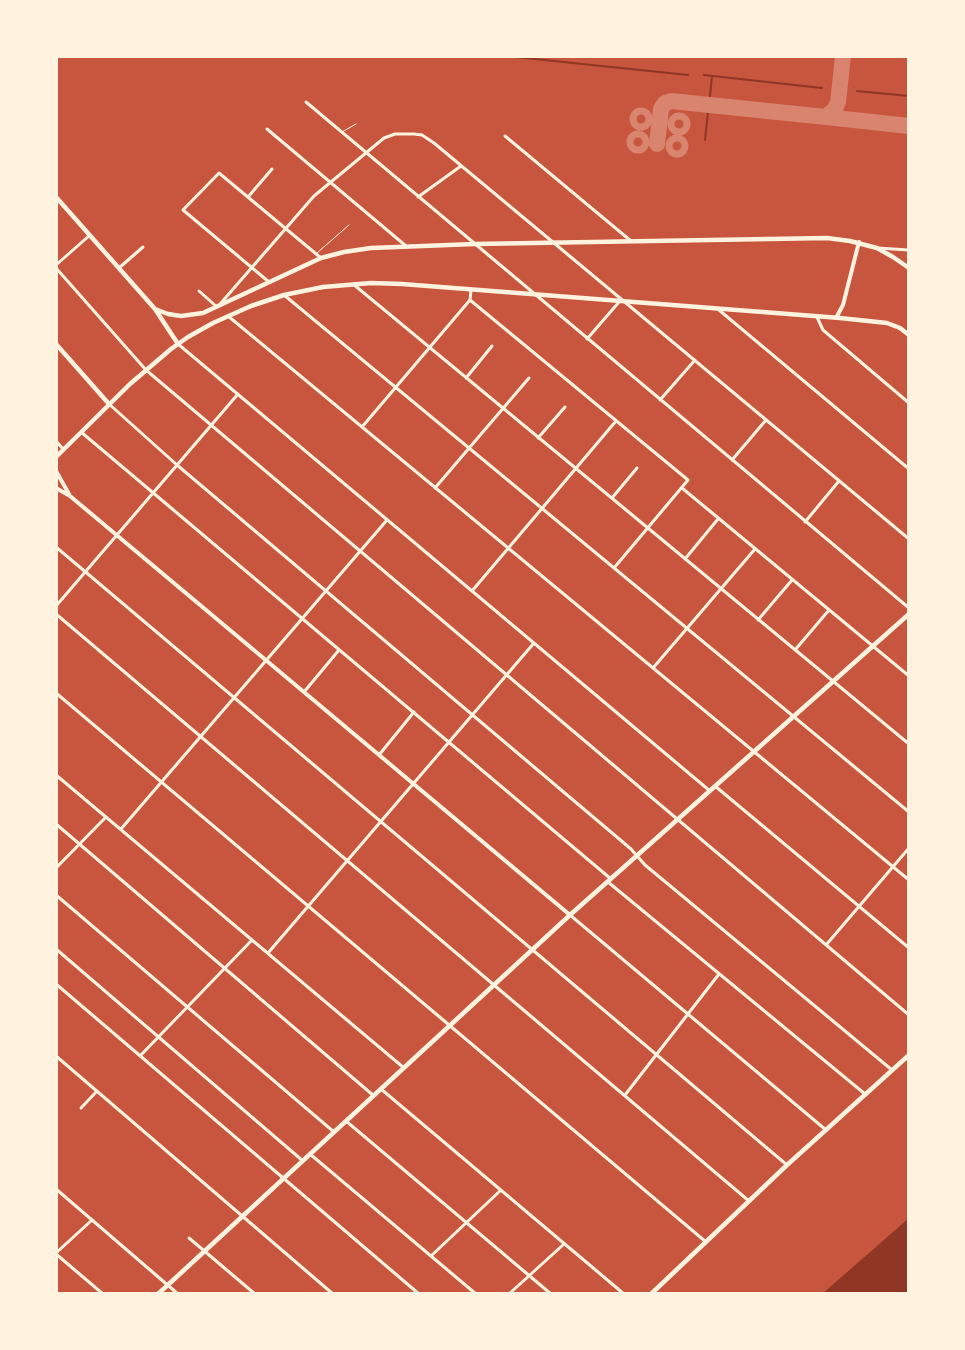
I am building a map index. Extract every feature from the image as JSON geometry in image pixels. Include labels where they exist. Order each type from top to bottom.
[{"type":"main road","points":[[56,197],[156,309],[178,344]]},
{"type":"main road","points":[[156,309],[168,314],[181,316],[204,313],[321,258],[371,248],[475,244],[826,238],[858,242],[877,248],[893,256],[909,268]]},
{"type":"main road","points":[[56,457],[109,404],[178,344],[213,323],[251,306],[284,295],[323,287],[353,284],[393,284],[836,318],[887,323],[900,328],[909,335]]},
{"type":"main road","points":[[56,344],[109,404]]},
{"type":"main road","points":[[158,1294],[570,915],[909,614]]},
{"type":"main road","points":[[652,1294],[787,1165],[909,1055]]},
{"type":"street","points":[[306,102],[909,608]]},
{"type":"street","points":[[267,129],[406,247]]},
{"type":"street","points":[[199,291],[218,308],[308,201],[378,142],[389,136],[414,134],[428,138],[909,539]]},
{"type":"street","points":[[505,136],[631,241]]},
{"type":"street","points":[[418,197],[461,166]]},
{"type":"street","points":[[248,197],[272,169]]},
{"type":"street","points":[[269,282],[183,210],[219,173],[321,258]]},
{"type":"street","points":[[90,235],[56,266],[146,370],[909,1015]]},
{"type":"street","points":[[836,318],[842,305],[858,242]]},
{"type":"street","points":[[119,268],[143,246]]},
{"type":"street","points":[[877,248],[909,250]]},
{"type":"street","points":[[893,256],[897,249]]},
{"type":"street","points":[[353,284],[909,744]]},
{"type":"street","points":[[362,427],[470,300],[471,290]]},
{"type":"street","points":[[284,295],[909,812]]},
{"type":"street","points":[[470,300],[688,480],[614,568]]},
{"type":"street","points":[[587,338],[619,302]]},
{"type":"street","points":[[719,309],[909,469]]},
{"type":"street","points":[[228,316],[909,880]]},
{"type":"street","points":[[817,317],[823,330],[909,403]]},
{"type":"street","points":[[178,344],[710,791]]},
{"type":"street","points":[[466,378],[492,346]]},
{"type":"street","points":[[660,400],[695,360]]},
{"type":"street","points":[[435,488],[528,378]]},
{"type":"street","points":[[56,606],[238,394]]},
{"type":"street","points":[[109,404],[177,465],[616,836],[645,865],[892,1070]]},
{"type":"street","points":[[538,438],[564,407]]},
{"type":"street","points":[[732,460],[766,420]]},
{"type":"street","points":[[472,591],[616,421]]},
{"type":"street","points":[[81,432],[414,712],[719,974],[865,1094]]},
{"type":"street","points":[[56,441],[64,450]]},
{"type":"street","points":[[612,498],[637,468]]},
{"type":"street","points":[[56,471],[70,496]]},
{"type":"street","points":[[806,522],[839,480]]},
{"type":"street","points":[[56,488],[70,496],[117,535],[826,1130]]},
{"type":"street","points":[[682,488],[909,676]]},
{"type":"street","points":[[685,559],[718,519]]},
{"type":"street","points":[[121,829],[388,520]]},
{"type":"street","points":[[56,547],[787,1165]]},
{"type":"street","points":[[653,668],[755,549]]},
{"type":"street","points":[[758,620],[792,580]]},
{"type":"street","points":[[795,650],[829,610]]},
{"type":"street","points":[[56,614],[749,1201]]},
{"type":"street","points":[[268,953],[534,643]]},
{"type":"street","points":[[304,692],[339,650]]},
{"type":"street","points":[[56,693],[706,1242]]},
{"type":"street","points":[[379,755],[414,712]]},
{"type":"street","points":[[56,775],[404,1068]]},
{"type":"street","points":[[715,786],[909,948]]},
{"type":"street","points":[[56,868],[106,817]]},
{"type":"street","points":[[56,824],[374,1096]]},
{"type":"street","points":[[826,945],[909,848]]},
{"type":"street","points":[[56,895],[334,1132]]},
{"type":"street","points":[[140,1056],[252,940]]},
{"type":"street","points":[[56,949],[303,1161]]},
{"type":"street","points":[[625,1095],[719,974]]},
{"type":"street","points":[[56,984],[419,1294]]},
{"type":"street","points":[[56,1056],[333,1294]]},
{"type":"street","points":[[381,1089],[624,1294]]},
{"type":"street","points":[[81,1108],[97,1091]]},
{"type":"street","points":[[346,1121],[551,1294]]},
{"type":"street","points":[[310,1154],[476,1294]]},
{"type":"street","points":[[56,1189],[178,1294]]},
{"type":"street","points":[[432,1256],[501,1190]]},
{"type":"street","points":[[92,1220],[56,1254],[103,1294]]},
{"type":"street","points":[[189,1238],[255,1294]]},
{"type":"street","points":[[509,1294],[565,1244]]},
{"type":"lane","points":[[342,133],[356,124]]},
{"type":"lane","points":[[316,254],[349,225]]},
{"type":"shaded area","points":[[909,1218],[909,1294],[822,1294]]},
{"type":"waterway","points":[[506,56],[688,75]]},
{"type":"waterway","points":[[704,75],[822,88]]},
{"type":"waterway","points":[[710,96],[712,76]]},
{"type":"waterway","points":[[857,91],[909,96]]},
{"type":"waterway","points":[[705,140],[708,112]]},
{"type":"taxiway","points":[[843,56],[838,102],[835,109],[826,117],[909,126]]},
{"type":"taxiway","points":[[657,144],[661,109],[665,103],[671,101],[826,117]]},
{"type":"taxiway","points":[[641,115],[645,119],[641,123],[637,119],[641,115]]},
{"type":"taxiway","points":[[679,120],[683,124],[679,128],[675,124],[679,120]]},
{"type":"taxiway","points":[[638,138],[642,142],[638,146],[634,142],[638,138]]},
{"type":"taxiway","points":[[677,142],[681,146],[677,150],[673,146],[677,142]]}]
